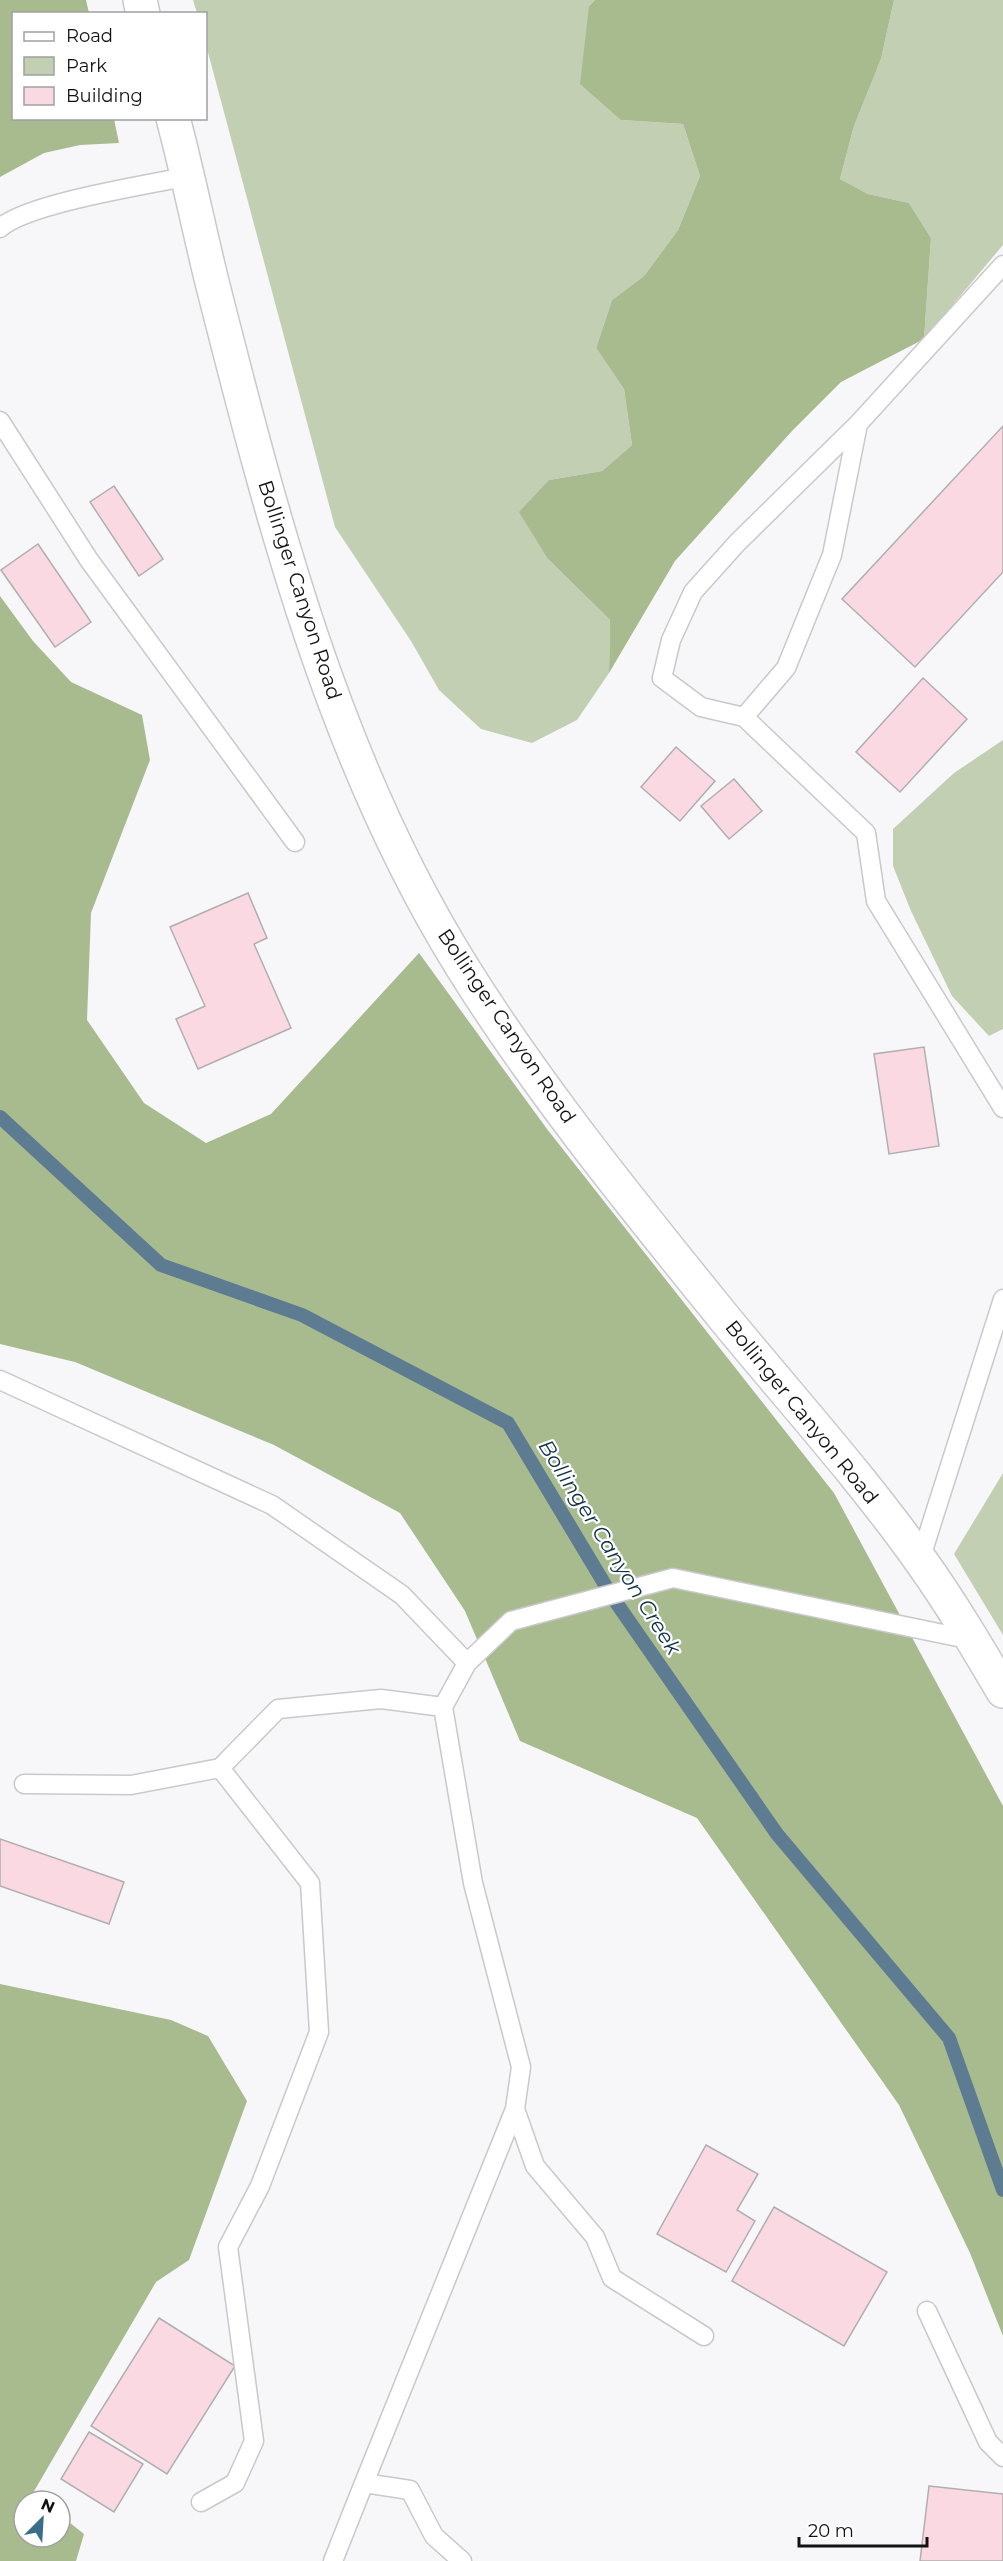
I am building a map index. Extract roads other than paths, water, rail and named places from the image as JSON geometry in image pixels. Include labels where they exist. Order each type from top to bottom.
[{"type":"street","name":"Bollinger Canyon Road","points":[[174,120],[189,176],[212,282],[286,558],[346,734],[400,853],[461,965],[554,1101],[722,1314],[806,1414],[920,1560],[1003,1691]]},
{"type":"lane","points":[[0,228],[9,219],[73,200],[189,176]]},
{"type":"lane","points":[[1003,265],[858,424],[737,543],[693,592],[671,640],[662,678],[701,706],[744,717],[866,833],[876,901],[1003,1108]]},
{"type":"lane","points":[[0,421],[89,560],[295,842]]},
{"type":"lane","points":[[744,717],[786,668],[832,555],[858,424]]},
{"type":"lane","points":[[920,1560],[1003,1299]]},
{"type":"lane","points":[[0,1380],[272,1505],[402,1595],[467,1663]]},
{"type":"lane","points":[[333,2561],[515,2109],[521,2067],[473,1883],[443,1707],[467,1663],[511,1621],[673,1578],[972,1640]]},
{"type":"lane","points":[[24,1784],[131,1785],[220,1768],[278,1709],[381,1699],[443,1707]]},
{"type":"lane","points":[[201,2502],[235,2483],[254,2441],[228,2247],[260,2186],[319,2032],[310,1883],[220,1768]]},
{"type":"lane","points":[[515,2109],[536,2166],[594,2237],[612,2278],[704,2336]]},
{"type":"lane","points":[[927,2311],[988,2442],[1003,2457]]},
{"type":"lane","points":[[364,2483],[410,2490],[434,2536],[462,2561]]},
{"type":"waterway","name":"Bollinger Canyon Creek","points":[[0,1117],[161,1265],[302,1315],[508,1423],[613,1598],[777,1834],[949,2038],[1003,2190]]}]
